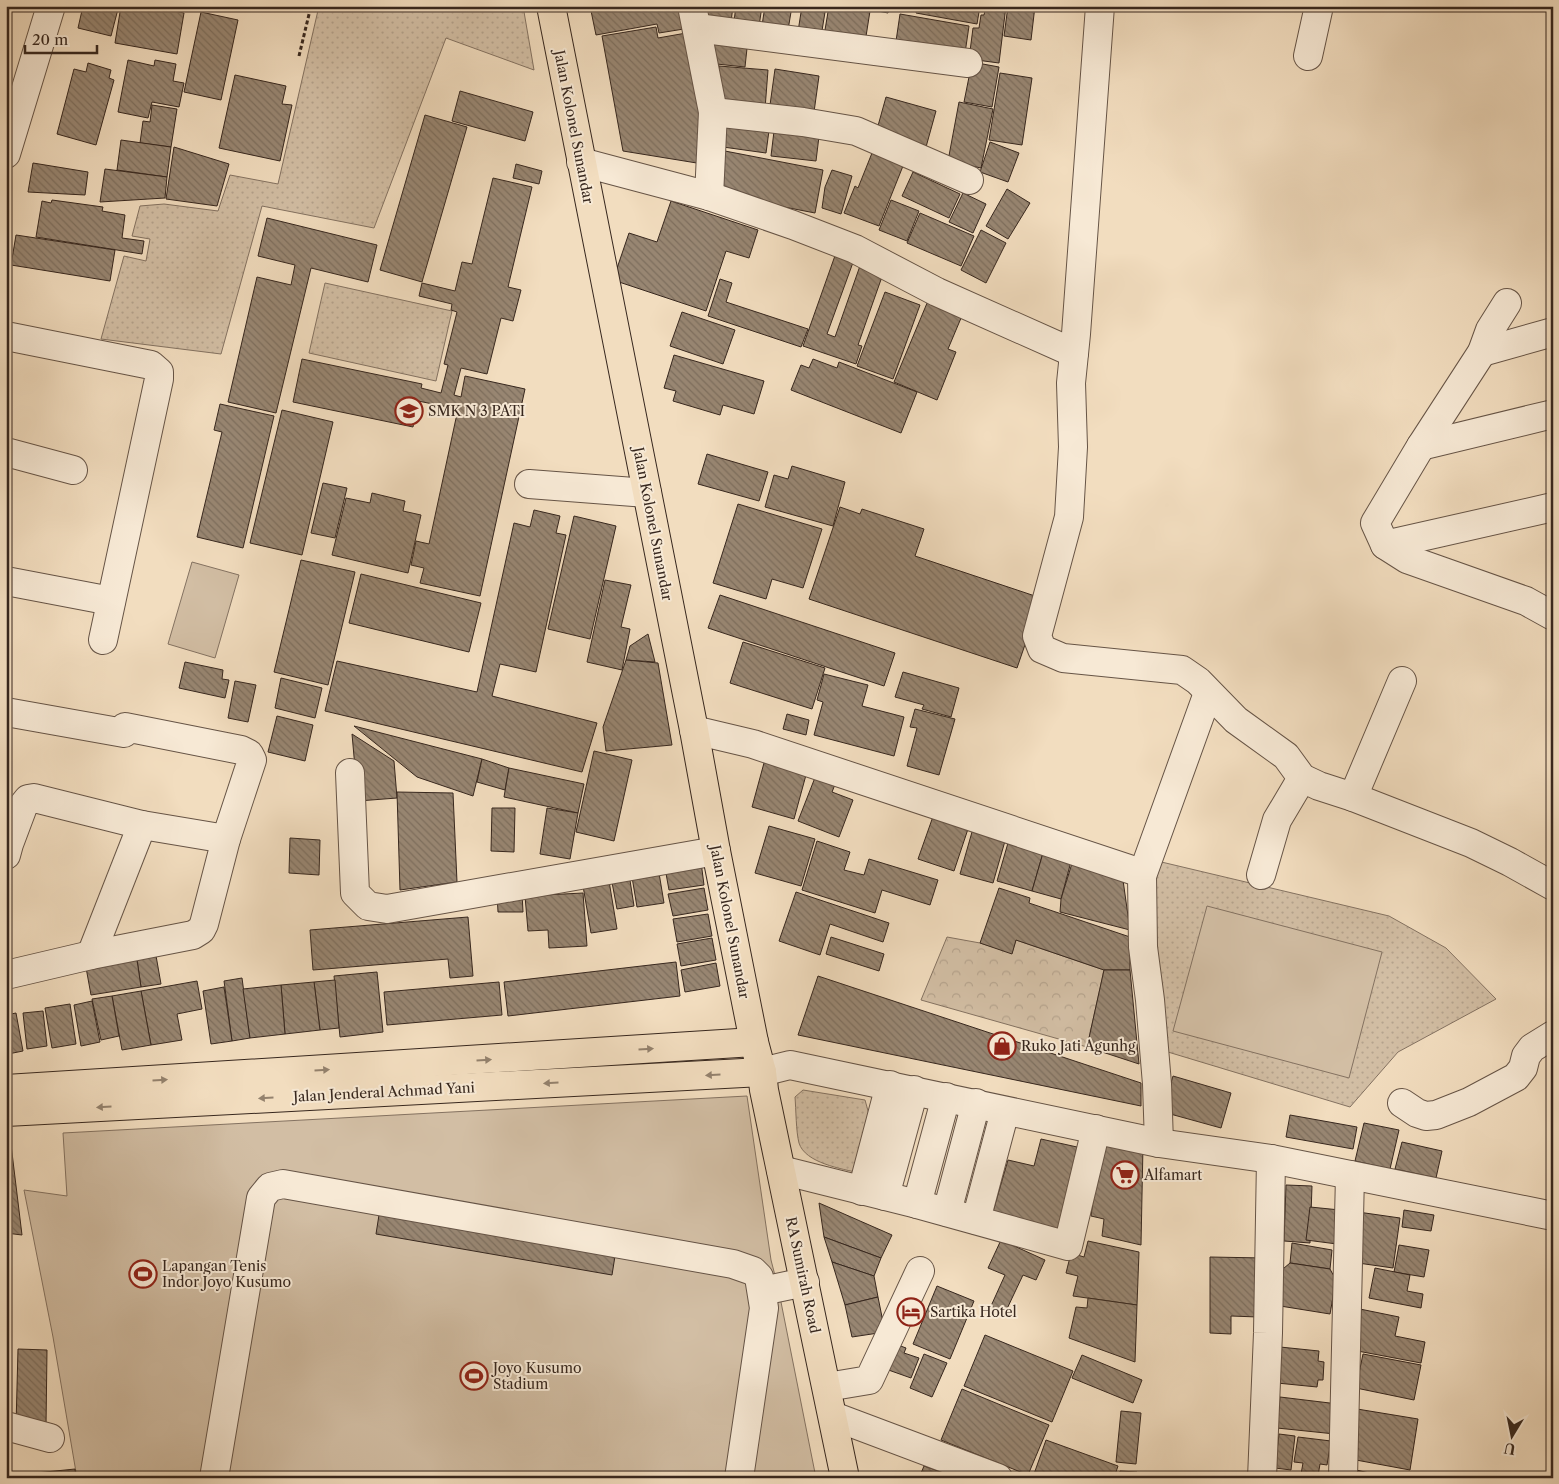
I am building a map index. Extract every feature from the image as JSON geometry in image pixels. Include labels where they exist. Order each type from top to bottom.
[{"type":"main road","name":"Jalan Kolonel Sunandar","points":[[550,6],[694,730],[716,851],[754,1042],[762,1072]]},
{"type":"main road","name":"Jalan Jenderal Achmad Yani","points":[[7,1096],[754,1042]]},
{"type":"main road","name":"Jalan Jenderal Achmad Yani","points":[[7,1096],[762,1072]]},
{"type":"main road","name":"RA Sumirah Road","points":[[762,1072],[845,1478]]},
{"type":"street","points":[[6,154],[52,6]]},
{"type":"street","points":[[1100,6],[1071,383],[1073,446],[1069,517],[1037,636],[1042,649],[1063,658],[1182,670],[1198,681],[1236,720],[1286,756],[1302,778],[1471,843],[1553,886]]},
{"type":"street","points":[[1308,56],[1319,6]]},
{"type":"street","points":[[709,196],[712,112],[694,17],[968,63]]},
{"type":"street","points":[[712,112],[803,122],[856,131],[969,180]]},
{"type":"street","points":[[581,162],[709,196],[855,249],[937,292],[1074,353]]},
{"type":"street","points":[[1507,303],[1490,330],[1482,352],[1421,446],[1375,523],[1385,545],[1407,559],[1526,601],[1553,616]]},
{"type":"street","points":[[1482,352],[1553,332]]},
{"type":"street","points":[[6,336],[151,366],[158,372],[159,379],[103,640]]},
{"type":"street","points":[[1421,446],[1553,414]]},
{"type":"street","points":[[6,452],[73,470]]},
{"type":"street","points":[[530,484],[647,493]]},
{"type":"street","points":[[1385,545],[1553,507]]},
{"type":"street","points":[[6,582],[111,601]]},
{"type":"street","points":[[1526,601],[1553,595]]},
{"type":"street","points":[[1353,797],[1402,681]]},
{"type":"street","points":[[1159,1143],[1157,1084],[1150,1000],[1142,947],[1142,876],[1208,693]]},
{"type":"street","points":[[6,712],[124,733],[125,727],[241,750],[249,754],[252,760],[226,839],[201,930],[193,936],[90,954],[6,975]]},
{"type":"street","points":[[694,730],[762,747],[1135,871],[1142,876]]},
{"type":"street","points":[[350,773],[355,893],[368,906],[387,909],[716,851]]},
{"type":"street","points":[[1261,875],[1277,820],[1302,778]]},
{"type":"street","points":[[7,847],[24,804],[28,799],[34,798],[142,824],[226,839]]},
{"type":"street","points":[[90,954],[142,824]]},
{"type":"street","points":[[1402,1102],[1417,1113],[1426,1116],[1436,1115],[1469,1102],[1516,1077],[1523,1068],[1526,1056],[1532,1048],[1553,1035]]},
{"type":"street","points":[[754,1042],[790,1064],[976,1103],[1005,1111],[1159,1143],[1270,1158],[1553,1216]]},
{"type":"street","points":[[762,1072],[790,1064]]},
{"type":"street","points":[[873,1193],[902,1088]]},
{"type":"street","points":[[917,1204],[946,1097]]},
{"type":"street","points":[[947,1212],[976,1103]]},
{"type":"street","points":[[976,1220],[1005,1111]]},
{"type":"street","points":[[781,1170],[917,1204],[1068,1246],[1096,1129]]},
{"type":"street","points":[[1262,1478],[1268,1333],[1270,1158]]},
{"type":"street","points":[[1343,1478],[1350,1175]]},
{"type":"street","points":[[214,1478],[261,1198],[270,1187],[283,1184],[733,1264],[752,1271],[759,1277],[764,1308],[739,1478]]},
{"type":"street","points":[[827,1387],[869,1380],[920,1271]]},
{"type":"street","points":[[762,1292],[805,1282]]},
{"type":"street","points":[[832,1416],[998,1478]]},
{"type":"street","points":[[6,1426],[50,1438]]},
{"type":"path","points":[[299,56],[311,6]]},
{"type":"green space","points":[[319,6],[523,6],[534,70],[446,38],[374,228],[262,206],[221,354],[101,339],[124,256],[146,261],[150,239],[132,236],[140,206],[164,204],[218,211],[230,175],[278,184]]},
{"type":"green space","points":[[325,283],[452,311],[436,381],[309,353]]},
{"type":"green space","points":[[192,562],[239,575],[215,658],[168,644]]},
{"type":"green space","points":[[1153,860],[1389,916],[1446,948],[1496,999],[1398,1052],[1350,1107],[1158,1049]]},
{"type":"green space","points":[[1207,906],[1382,952],[1349,1078],[1173,1031]]},
{"type":"green space","points":[[947,937],[980,943],[1012,953],[1016,940],[1104,970],[1087,1047],[921,1000]]},
{"type":"green space","points":[[803,1090],[865,1100],[872,1125],[860,1173],[825,1164],[809,1156],[803,1150],[798,1138],[795,1097]]},
{"type":"green space","points":[[747,1096],[771,1260],[816,1478],[77,1478],[53,1337],[24,1190],[67,1196],[63,1133]]},
{"type":"building","points":[[83,6],[109,6],[118,9],[111,36],[78,28]]},
{"type":"building","points":[[121,6],[163,6],[167,7],[166,9],[184,13],[177,54],[115,43]]},
{"type":"building","points":[[590,6],[686,6],[690,28],[659,33],[657,24],[596,35]]},
{"type":"building","points":[[701,6],[733,6],[731,22],[699,18]]},
{"type":"building","points":[[736,6],[762,6],[758,33],[733,29]]},
{"type":"building","points":[[765,6],[792,6],[787,36],[761,32]]},
{"type":"building","points":[[802,6],[826,6],[820,43],[797,38]]},
{"type":"building","points":[[829,6],[870,11],[864,49],[823,42]]},
{"type":"building","points":[[852,6],[889,6],[888,13]]},
{"type":"building","points":[[917,6],[980,6],[977,24],[916,13]]},
{"type":"building","points":[[986,6],[1006,6],[999,63],[969,59],[973,28],[979,28],[981,15],[984,15]]},
{"type":"building","points":[[1008,6],[1035,6],[1031,40],[1004,36]]},
{"type":"building","points":[[201,12],[238,20],[221,100],[184,92]]},
{"type":"building","points":[[900,14],[969,26],[964,60],[895,48]]},
{"type":"building","points":[[656,27],[658,38],[692,32],[709,165],[623,151],[602,36]]},
{"type":"building","points":[[710,35],[748,39],[745,67],[707,63]]},
{"type":"building","points":[[128,60],[154,66],[155,60],[176,64],[173,81],[184,83],[179,107],[152,102],[148,118],[118,112]]},
{"type":"building","points":[[972,62],[999,67],[992,107],[964,102]]},
{"type":"building","points":[[88,63],[111,70],[109,78],[114,80],[96,145],[57,134],[74,69],[86,72]]},
{"type":"building","points":[[719,66],[768,70],[765,109],[716,104]]},
{"type":"building","points":[[775,69],[819,76],[814,112],[770,105]]},
{"type":"building","points":[[1000,73],[1032,78],[1022,145],[989,140]]},
{"type":"building","points":[[235,75],[286,86],[282,104],[292,105],[280,161],[219,148]]},
{"type":"building","points":[[460,91],[533,112],[525,141],[452,121]]},
{"type":"building","points":[[886,97],[936,111],[926,147],[876,133]]},
{"type":"building","points":[[959,102],[993,109],[981,168],[948,161]]},
{"type":"building","points":[[152,105],[177,109],[171,147],[140,143],[143,121],[150,122]]},
{"type":"building","points":[[425,115],[467,127],[422,282],[380,270]]},
{"type":"building","points":[[726,117],[770,123],[766,153],[723,147]]},
{"type":"building","points":[[775,123],[820,128],[816,161],[771,156]]},
{"type":"building","points":[[121,140],[171,147],[167,177],[117,170]]},
{"type":"building","points":[[990,142],[1019,153],[1008,182],[980,172]]},
{"type":"building","points":[[174,147],[229,164],[217,206],[166,199]]},
{"type":"building","points":[[874,148],[905,161],[879,226],[844,213],[855,186],[858,188]]},
{"type":"building","points":[[725,151],[823,170],[815,213],[717,194]]},
{"type":"building","points":[[33,163],[88,172],[85,195],[28,192]]},
{"type":"building","points":[[516,164],[542,171],[539,184],[513,178]]},
{"type":"building","points":[[105,169],[167,177],[165,198],[100,202]]},
{"type":"building","points":[[832,170],[852,176],[841,214],[822,208],[825,187]]},
{"type":"building","points":[[913,172],[960,194],[949,218],[902,196]]},
{"type":"building","points":[[493,178],[532,187],[508,287],[521,290],[513,321],[501,318],[487,374],[461,368],[454,395],[461,397],[465,376],[525,389],[480,596],[420,583],[424,568],[411,565],[416,541],[429,544],[458,409],[418,401],[413,427],[293,402],[302,359],[422,384],[421,388],[441,393],[448,365],[444,364],[457,312],[451,310],[452,304],[419,296],[422,283],[455,291],[462,262],[472,264]]},
{"type":"building","points":[[1007,189],[1030,203],[1008,239],[986,226]]},
{"type":"building","points":[[963,193],[986,204],[973,233],[949,222]]},
{"type":"building","points":[[52,200],[103,207],[102,211],[125,215],[122,238],[144,241],[142,254],[36,237],[42,201],[51,203]]},
{"type":"building","points":[[891,200],[919,211],[907,241],[879,230]]},
{"type":"building","points":[[671,201],[758,230],[749,258],[726,251],[706,311],[613,280],[629,233],[657,242]]},
{"type":"building","points":[[920,213],[974,236],[961,266],[907,243]]},
{"type":"building","points":[[267,218],[377,245],[368,282],[311,268],[276,413],[228,402],[257,277],[291,285],[295,265],[258,256]]},
{"type":"building","points":[[981,230],[1006,243],[986,283],[961,270]]},
{"type":"building","points":[[16,235],[115,250],[110,281],[11,265]]},
{"type":"building","points":[[837,250],[855,257],[827,334],[835,337],[861,263],[884,271],[858,345],[862,346],[856,364],[803,346]]},
{"type":"building","points":[[720,279],[732,283],[726,302],[808,329],[801,347],[708,316]]},
{"type":"building","points":[[885,292],[920,305],[893,379],[857,366]]},
{"type":"building","points":[[930,296],[964,311],[948,349],[956,352],[937,400],[894,382]]},
{"type":"building","points":[[682,312],[735,330],[723,364],[670,346]]},
{"type":"building","points":[[674,355],[764,381],[754,414],[723,405],[720,415],[673,401],[676,391],[664,388]]},
{"type":"building","points":[[813,359],[837,368],[839,362],[917,392],[901,433],[791,390],[801,365],[809,368]]},
{"type":"building","points":[[220,404],[274,416],[243,548],[197,537],[222,432],[214,430]]},
{"type":"building","points":[[282,410],[333,422],[302,555],[250,543]]},
{"type":"building","points":[[707,454],[768,472],[759,501],[698,484]]},
{"type":"building","points":[[792,466],[845,482],[833,526],[765,507],[774,475],[788,479]]},
{"type":"building","points":[[323,483],[347,488],[335,538],[311,533]]},
{"type":"building","points":[[372,493],[405,501],[403,511],[421,515],[408,573],[332,555],[346,498],[370,503]]},
{"type":"building","points":[[738,504],[822,529],[803,588],[772,579],[766,599],[713,583]]},
{"type":"building","points":[[840,507],[860,514],[862,509],[924,529],[915,556],[1041,598],[1017,668],[809,599]]},
{"type":"building","points":[[534,510],[560,516],[556,533],[566,535],[536,672],[500,664],[492,696],[597,723],[582,772],[325,711],[337,661],[477,692],[514,523],[530,527]]},
{"type":"building","points":[[574,516],[616,526],[590,639],[548,629]]},
{"type":"building","points":[[301,560],[355,572],[328,685],[274,672]]},
{"type":"building","points":[[361,574],[481,603],[469,652],[349,623]]},
{"type":"building","points":[[605,580],[631,585],[621,627],[630,629],[622,670],[587,662]]},
{"type":"building","points":[[720,595],[895,653],[884,686],[708,628]]},
{"type":"building","points":[[648,634],[655,662],[626,660],[630,646]]},
{"type":"building","points":[[743,642],[825,668],[812,709],[730,683]]},
{"type":"building","points":[[626,660],[658,663],[672,745],[606,751],[603,727]]},
{"type":"building","points":[[185,662],[223,670],[222,679],[229,680],[225,698],[179,688]]},
{"type":"building","points":[[903,672],[959,688],[951,717],[922,709],[924,705],[895,697]]},
{"type":"building","points":[[824,674],[868,685],[862,706],[904,717],[894,756],[814,735],[823,702],[817,700]]},
{"type":"building","points":[[281,678],[322,688],[315,718],[275,708]]},
{"type":"building","points":[[235,681],[256,685],[248,722],[228,718]]},
{"type":"building","points":[[915,709],[955,719],[939,775],[907,766],[917,728],[910,727]]},
{"type":"building","points":[[787,714],[809,720],[806,735],[783,729]]},
{"type":"building","points":[[277,716],[313,725],[305,761],[268,752]]},
{"type":"building","points":[[354,726],[482,759],[473,796],[417,777]]},
{"type":"building","points":[[352,734],[394,761],[397,798],[358,801]]},
{"type":"building","points":[[594,751],[632,760],[614,841],[576,832]]},
{"type":"building","points":[[767,752],[809,764],[794,819],[752,807]]},
{"type":"building","points":[[482,759],[509,768],[505,790],[477,782]]},
{"type":"building","points":[[509,768],[584,784],[578,813],[504,797]]},
{"type":"building","points":[[816,775],[836,782],[832,792],[853,800],[839,837],[798,821]]},
{"type":"building","points":[[397,792],[453,793],[457,882],[400,890]]},
{"type":"building","points":[[492,808],[515,808],[514,852],[491,851]]},
{"type":"building","points":[[547,808],[578,813],[570,859],[540,854]]},
{"type":"building","points":[[936,808],[971,820],[954,871],[918,859]]},
{"type":"building","points":[[974,825],[1007,834],[993,883],[960,874]]},
{"type":"building","points":[[769,826],[815,839],[801,886],[755,873]]},
{"type":"building","points":[[1010,836],[1045,846],[1032,891],[997,881]]},
{"type":"building","points":[[290,838],[320,840],[319,875],[289,873]]},
{"type":"building","points":[[817,841],[850,852],[844,870],[864,875],[869,859],[938,880],[930,905],[882,890],[875,913],[802,890]]},
{"type":"building","points":[[1045,846],[1073,854],[1061,899],[1032,891]]},
{"type":"building","points":[[1073,860],[1122,873],[1130,930],[1060,912],[1061,899]]},
{"type":"building","points":[[701,862],[704,885],[669,890],[665,868]]},
{"type":"building","points":[[659,873],[664,903],[637,907],[632,877]]},
{"type":"building","points":[[629,874],[634,906],[617,909],[611,877]]},
{"type":"building","points":[[608,875],[617,929],[591,933],[582,880]]},
{"type":"building","points":[[704,888],[708,910],[673,916],[668,894]]},
{"type":"building","points":[[999,888],[1030,898],[1029,903],[1130,937],[1130,970],[1104,970],[1016,940],[1012,954],[980,943]]},
{"type":"building","points":[[796,892],[889,923],[883,942],[830,924],[820,955],[779,941]]},
{"type":"building","points":[[497,893],[522,893],[523,912],[498,912]]},
{"type":"building","points":[[583,893],[587,946],[549,948],[548,930],[528,931],[525,896]]},
{"type":"building","points":[[708,914],[712,936],[677,942],[673,919]]},
{"type":"building","points":[[468,917],[473,976],[450,978],[448,959],[313,970],[310,930]]},
{"type":"building","points":[[831,937],[884,954],[879,971],[826,954]]},
{"type":"building","points":[[712,938],[716,960],[681,966],[677,944]]},
{"type":"building","points":[[155,950],[161,984],[141,987],[136,953]]},
{"type":"building","points":[[136,953],[141,987],[91,995],[85,962]]},
{"type":"building","points":[[676,962],[680,996],[508,1016],[504,982]]},
{"type":"building","points":[[716,963],[720,986],[685,992],[681,970]]},
{"type":"building","points":[[1104,970],[1130,970],[1139,1064],[1087,1047]]},
{"type":"building","points":[[377,972],[383,1032],[340,1037],[334,976]]},
{"type":"building","points":[[818,976],[1141,1083],[1141,1106],[798,1035]]},
{"type":"building","points":[[242,978],[250,1038],[232,1041],[224,981]]},
{"type":"building","points":[[335,980],[339,1028],[320,1030],[314,982]]},
{"type":"building","points":[[197,981],[202,1009],[177,1014],[182,1040],[151,1045],[141,991]]},
{"type":"building","points":[[314,982],[320,1030],[285,1034],[281,985]]},
{"type":"building","points":[[499,982],[502,1015],[387,1025],[384,992]]},
{"type":"building","points":[[281,985],[285,1034],[250,1038],[243,989]]},
{"type":"building","points":[[224,987],[232,1041],[211,1044],[203,991]]},
{"type":"building","points":[[141,991],[151,1045],[122,1050],[112,996]]},
{"type":"building","points":[[112,996],[119,1036],[101,1040],[92,999]]},
{"type":"building","points":[[92,1001],[100,1042],[81,1046],[74,1005]]},
{"type":"building","points":[[70,1004],[76,1044],[52,1048],[45,1008]]},
{"type":"building","points":[[43,1011],[47,1046],[27,1049],[23,1013]]},
{"type":"building","points":[[16,1013],[23,1051],[8,1054],[6,1015]]},
{"type":"building","points":[[1173,1076],[1231,1093],[1221,1128],[1163,1112]]},
{"type":"building","points":[[1290,1115],[1357,1127],[1353,1149],[1286,1137]]},
{"type":"building","points":[[6,1120],[8,1120],[22,1235],[6,1233]]},
{"type":"building","points":[[1364,1123],[1399,1130],[1390,1169],[1355,1161]]},
{"type":"building","points":[[1041,1139],[1077,1147],[1060,1230],[992,1215],[1008,1160],[1034,1166]]},
{"type":"building","points":[[1101,1141],[1143,1145],[1141,1245],[1102,1236],[1104,1219],[1091,1216]]},
{"type":"building","points":[[1402,1142],[1442,1151],[1436,1178],[1395,1169]]},
{"type":"building","points":[[1286,1185],[1312,1186],[1310,1243],[1284,1241]]},
{"type":"building","points":[[819,1203],[892,1235],[881,1258],[824,1237]]},
{"type":"building","points":[[1310,1207],[1340,1210],[1337,1244],[1306,1240]]},
{"type":"building","points":[[1404,1210],[1434,1215],[1431,1231],[1402,1227]]},
{"type":"building","points":[[1358,1212],[1400,1218],[1393,1268],[1351,1262]]},
{"type":"building","points":[[379,1215],[615,1256],[612,1275],[376,1234]]},
{"type":"building","points":[[824,1237],[881,1258],[874,1276],[832,1262]]},
{"type":"building","points":[[1001,1240],[1045,1260],[1036,1280],[1023,1275],[1005,1313],[991,1306],[1005,1275],[988,1268]]},
{"type":"building","points":[[1088,1241],[1139,1252],[1137,1305],[1073,1296],[1078,1276],[1066,1273],[1071,1253],[1084,1257]]},
{"type":"building","points":[[1292,1243],[1332,1250],[1330,1269],[1290,1263]]},
{"type":"building","points":[[1399,1245],[1429,1250],[1424,1277],[1394,1272]]},
{"type":"building","points":[[1210,1257],[1264,1258],[1258,1317],[1231,1316],[1231,1334],[1210,1333]]},
{"type":"building","points":[[832,1262],[874,1276],[878,1297],[845,1305]]},
{"type":"building","points":[[1290,1263],[1330,1269],[1336,1280],[1330,1314],[1274,1305],[1277,1274]]},
{"type":"building","points":[[1375,1268],[1410,1275],[1407,1291],[1423,1294],[1421,1308],[1369,1298]]},
{"type":"building","points":[[937,1286],[974,1301],[950,1359],[913,1344]]},
{"type":"building","points":[[878,1297],[885,1332],[852,1337],[845,1305]]},
{"type":"building","points":[[1088,1298],[1137,1305],[1135,1362],[1069,1338],[1076,1307],[1087,1308]]},
{"type":"building","points":[[1355,1308],[1399,1317],[1395,1336],[1425,1342],[1421,1363],[1347,1349]]},
{"type":"building","points":[[985,1335],[1073,1371],[1052,1422],[964,1386]]},
{"type":"building","points":[[890,1342],[906,1348],[904,1353],[919,1358],[911,1378],[880,1367]]},
{"type":"building","points":[[1280,1347],[1319,1351],[1318,1361],[1324,1362],[1323,1380],[1318,1380],[1317,1387],[1277,1383]]},
{"type":"building","points":[[7,1348],[9,1413],[6,1412]]},
{"type":"building","points":[[18,1349],[47,1350],[46,1426],[16,1426]]},
{"type":"building","points":[[924,1354],[947,1363],[932,1397],[910,1388]]},
{"type":"building","points":[[1363,1354],[1421,1365],[1414,1400],[1356,1388]]},
{"type":"building","points":[[1082,1355],[1142,1380],[1133,1403],[1072,1378]]},
{"type":"building","points":[[962,1389],[1049,1425],[1028,1475],[941,1440]]},
{"type":"building","points":[[1280,1397],[1338,1404],[1335,1434],[1277,1428]]},
{"type":"building","points":[[1351,1408],[1418,1419],[1410,1470],[1356,1460],[1358,1448],[1345,1446]]},
{"type":"building","points":[[1121,1411],[1141,1413],[1136,1464],[1116,1462]]},
{"type":"building","points":[[1279,1434],[1295,1436],[1291,1470],[1275,1468]]},
{"type":"building","points":[[1298,1437],[1331,1441],[1327,1465],[1320,1464],[1318,1476],[1301,1474],[1303,1463],[1294,1462]]},
{"type":"building","points":[[1046,1440],[1118,1466],[1114,1478],[1044,1478],[1034,1474]]},
{"type":"building","points":[[924,1466],[959,1478],[919,1478]]},
{"type":"building","points":[[75,1469],[76,1478],[27,1478],[26,1474]]},
{"type":"building","points":[[1352,1469],[1391,1478],[1350,1478]]},
{"type":"building","points":[[1120,1471],[1137,1472],[1137,1478],[1119,1478]]},
{"type":"place","name":"SMK N 3 PATI","points":[[409,411]]},
{"type":"place","name":"Ruko Jati Agunhg","points":[[1002,1046]]},
{"type":"place","name":"Alfamart","points":[[1125,1175]]},
{"type":"place","name":"Lapangan Tenis Indor Joyo Kusumo","points":[[143,1274]]},
{"type":"place","name":"Sartika Hotel","points":[[911,1312]]},
{"type":"place","name":"Joyo Kusumo Stadium","points":[[474,1376]]}]
